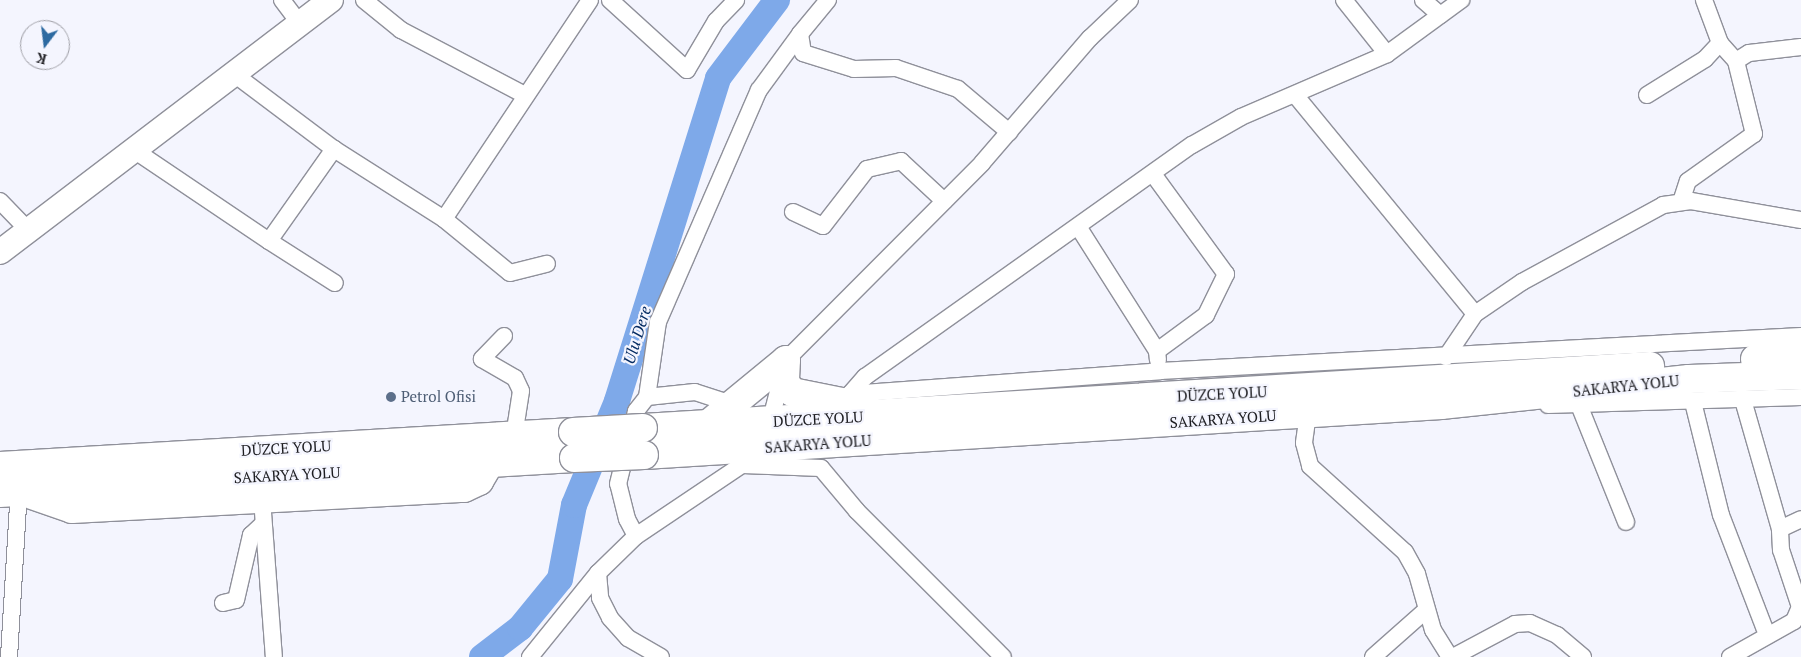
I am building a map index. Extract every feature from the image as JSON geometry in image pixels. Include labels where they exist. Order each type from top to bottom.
[{"type":"highway","name":"DÜZCE YOLU","points":[[0,466],[52,461],[514,436],[573,445],[643,428],[707,425],[769,434],[838,405],[898,414],[1801,356]]},
{"type":"highway","points":[[707,425],[786,360]]},
{"type":"highway","points":[[786,360],[785,382],[792,392],[838,405]]},
{"type":"highway","name":"SAKARYA YOLU","points":[[9,492],[490,463],[573,445],[644,455],[769,434],[1308,414],[1441,405],[1689,379],[1801,375]]},
{"type":"highway","points":[[0,450],[52,461]]},
{"type":"highway","points":[[9,492],[72,509],[262,512],[464,488],[479,481],[490,463]]},
{"type":"main road","points":[[0,252],[331,0]]},
{"type":"street","points":[[282,0],[300,24]]},
{"type":"street","points":[[364,0],[401,30],[523,94]]},
{"type":"street","points":[[444,219],[523,94],[590,0]]},
{"type":"street","points":[[610,0],[687,70],[716,21],[736,0]]},
{"type":"street","points":[[636,536],[627,519],[618,484],[636,411],[647,397],[658,322],[759,90],[800,34],[828,0]]},
{"type":"street","points":[[530,657],[598,573],[636,536],[743,465],[769,434],[786,360],[944,201],[1009,132],[1090,38],[1130,0]]},
{"type":"street","points":[[1344,0],[1387,54]]},
{"type":"street","points":[[1423,0],[1440,15]]},
{"type":"street","points":[[838,405],[865,377],[1079,228],[1153,174],[1242,117],[1296,96],[1387,54],[1461,0]]},
{"type":"street","points":[[1681,202],[1688,181],[1754,134],[1736,61],[1720,43],[1704,0]]},
{"type":"street","points":[[800,34],[803,53],[818,61],[854,69],[896,68],[958,89],[1009,132]]},
{"type":"street","points":[[1647,95],[1705,59],[1720,43]]},
{"type":"street","points":[[1736,61],[1749,52],[1801,47]]},
{"type":"street","points":[[234,74],[334,149],[444,219],[510,273],[547,264]]},
{"type":"street","points":[[1296,96],[1475,314]]},
{"type":"street","points":[[269,241],[334,149]]},
{"type":"street","points":[[134,150],[335,283]]},
{"type":"street","points":[[793,212],[823,226],[867,169],[901,161],[944,201]]},
{"type":"street","points":[[1153,174],[1226,274],[1206,315],[1157,351]]},
{"type":"street","points":[[0,201],[28,230]]},
{"type":"street","points":[[1446,357],[1475,314],[1596,240],[1663,204],[1681,202],[1801,220]]},
{"type":"street","points":[[1079,228],[1157,351],[1160,371]]},
{"type":"street","points":[[504,336],[482,359],[515,378],[521,391],[514,436]]},
{"type":"street","points":[[838,405],[1160,371],[1446,357],[1801,336]]},
{"type":"street","points":[[647,397],[695,392],[732,404]]},
{"type":"street","points":[[1441,405],[1579,405],[1801,397]]},
{"type":"street","points":[[1730,657],[1794,621],[1800,607],[1799,592],[1781,550],[1780,529],[1743,400]]},
{"type":"street","points":[[1693,402],[1721,516],[1767,635]]},
{"type":"street","points":[[1579,405],[1626,522]]},
{"type":"street","points":[[1308,414],[1304,443],[1310,466],[1405,552],[1417,574],[1425,611],[1450,657]]},
{"type":"street","points":[[743,465],[821,468],[864,518],[1004,657]]},
{"type":"street","points":[[9,492],[9,657]]},
{"type":"street","points":[[223,603],[236,600],[250,535],[262,512]]},
{"type":"street","points":[[262,512],[274,657]]},
{"type":"street","points":[[1780,529],[1801,519]]},
{"type":"street","points":[[598,573],[600,598],[610,618],[628,638],[661,657]]},
{"type":"street","points":[[1373,657],[1425,611]]},
{"type":"street","points":[[1453,657],[1515,624],[1530,623],[1557,635],[1582,657]]},
{"type":"waterway","name":"Ulu Dere","points":[[482,657],[520,628],[560,579],[574,505],[617,401],[718,78],[777,0]]},
{"type":"place","name":"Petrol Ofisi","points":[[391,397]]}]
